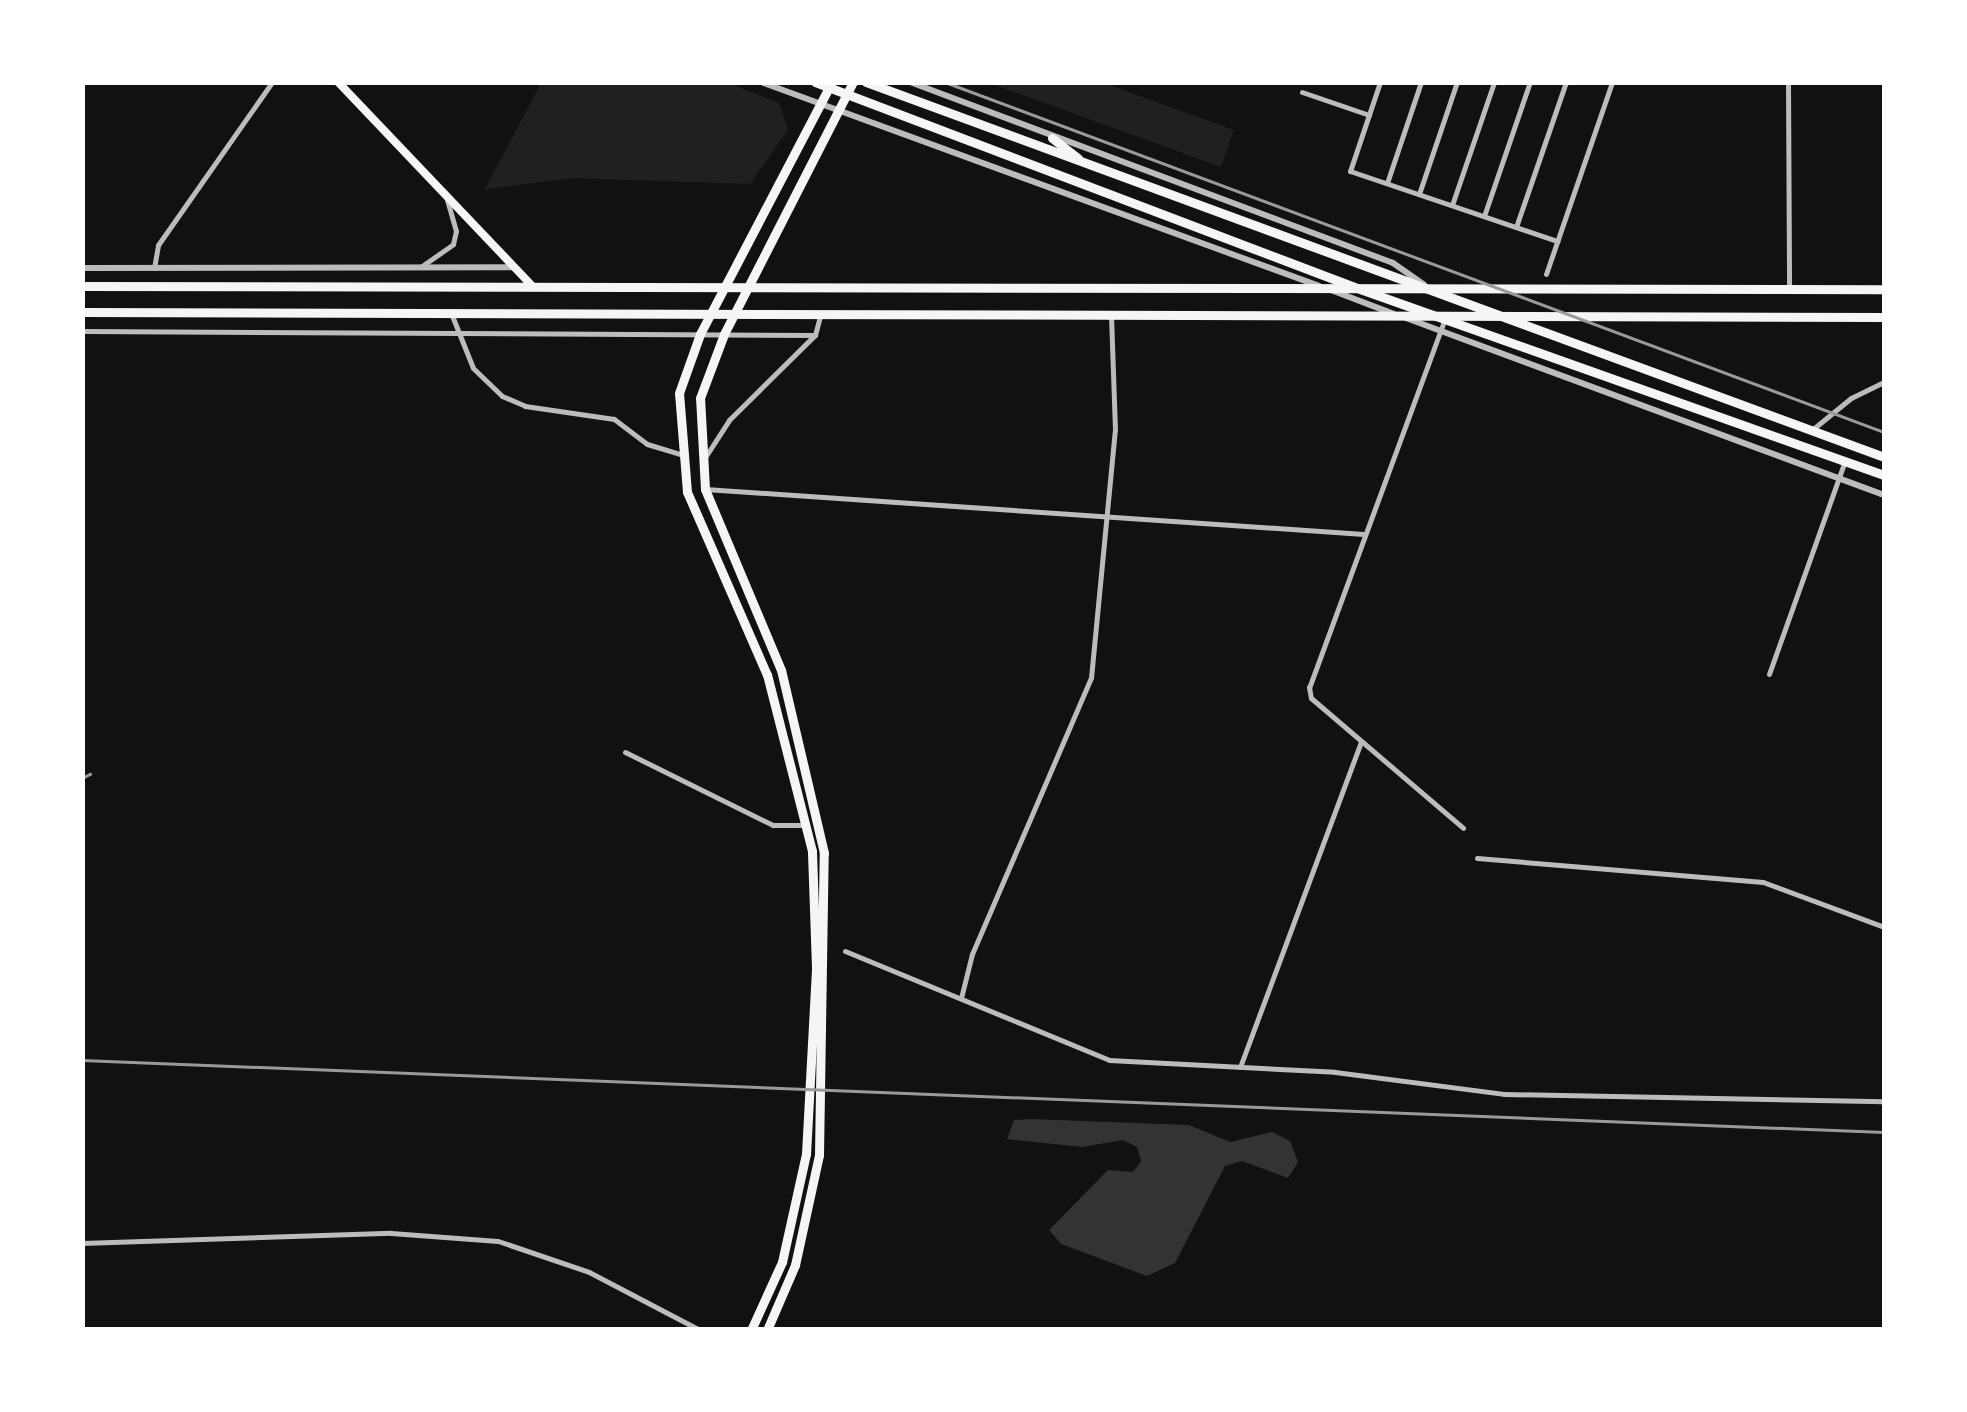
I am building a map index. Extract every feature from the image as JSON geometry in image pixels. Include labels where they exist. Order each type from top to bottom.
[{"type":"main road","points":[[338,82],[533,287]]},
{"type":"main road","points":[[815,82],[1357,288],[1884,475]]},
{"type":"main road","points":[[766,1330],[795,1265],[819,1155],[824,852],[781,670],[705,488],[700,465],[700,398],[724,334],[854,82]]},
{"type":"main road","points":[[866,82],[1884,457]]},
{"type":"main road","points":[[751,1330],[782,1262],[806,1154],[816,967],[808,825],[767,675],[687,492],[679,454],[679,393],[700,334],[831,85]]},
{"type":"main road","points":[[1052,138],[1088,166]]},
{"type":"main road","points":[[82,286],[1357,288],[1433,292],[1884,289]]},
{"type":"main road","points":[[82,312],[1408,319],[1884,317]]},
{"type":"street","points":[[154,268],[158,245],[272,82]]},
{"type":"street","points":[[761,82],[1884,495]]},
{"type":"street","points":[[910,82],[1392,262],[1433,292]]},
{"type":"street","points":[[1380,82],[1350,170],[1557,241]]},
{"type":"street","points":[[1386,183],[1421,82]]},
{"type":"street","points":[[1419,194],[1458,82]]},
{"type":"street","points":[[1452,205],[1494,82]]},
{"type":"street","points":[[1484,216],[1530,82]]},
{"type":"street","points":[[1516,227],[1566,82]]},
{"type":"street","points":[[1546,274],[1612,82]]},
{"type":"street","points":[[1788,82],[1789,288]]},
{"type":"street","points":[[1302,92],[1369,115]]},
{"type":"street","points":[[419,268],[453,244],[454,216],[443,193]]},
{"type":"street","points":[[82,268],[514,268]]},
{"type":"street","points":[[451,313],[473,368],[502,396],[525,406],[614,419],[646,444],[679,454]]},
{"type":"street","points":[[700,465],[728,420],[815,335],[820,316]]},
{"type":"street","points":[[961,998],[972,954],[1091,678],[1115,430],[1111,318]]},
{"type":"street","points":[[1444,319],[1309,687],[1311,698],[1462,828]]},
{"type":"street","points":[[82,331],[815,335]]},
{"type":"street","points":[[1812,430],[1851,398],[1884,382]]},
{"type":"street","points":[[1769,674],[1845,460]]},
{"type":"street","points":[[705,488],[1364,534]]},
{"type":"street","points":[[1240,1067],[1361,741]]},
{"type":"street","points":[[625,752],[773,825],[808,825]]},
{"type":"street","points":[[1478,858],[1763,882],[1884,927]]},
{"type":"street","points":[[846,951],[1094,1056],[1504,1094],[1884,1102]]},
{"type":"street","points":[[82,1244],[390,1234],[498,1241],[589,1272],[700,1330]]},
{"type":"shaded area","points":[[541,83],[728,83],[779,103],[788,130],[750,184],[573,178],[485,189]]},
{"type":"shaded area","points":[[989,83],[1104,83],[1234,130],[1221,167]]},
{"type":"shaded area","points":[[1014,1120],[1189,1125],[1230,1142],[1272,1132],[1290,1141],[1298,1162],[1288,1178],[1242,1161],[1225,1166],[1175,1263],[1147,1276],[1061,1244],[1049,1230],[1108,1170],[1133,1172],[1141,1161],[1137,1147],[1123,1140],[1082,1147],[1007,1139]]},
{"type":"railway","points":[[945,82],[1884,432]]},
{"type":"railway","points":[[82,778],[90,774]]},
{"type":"railway","points":[[82,1060],[1884,1132]]}]
